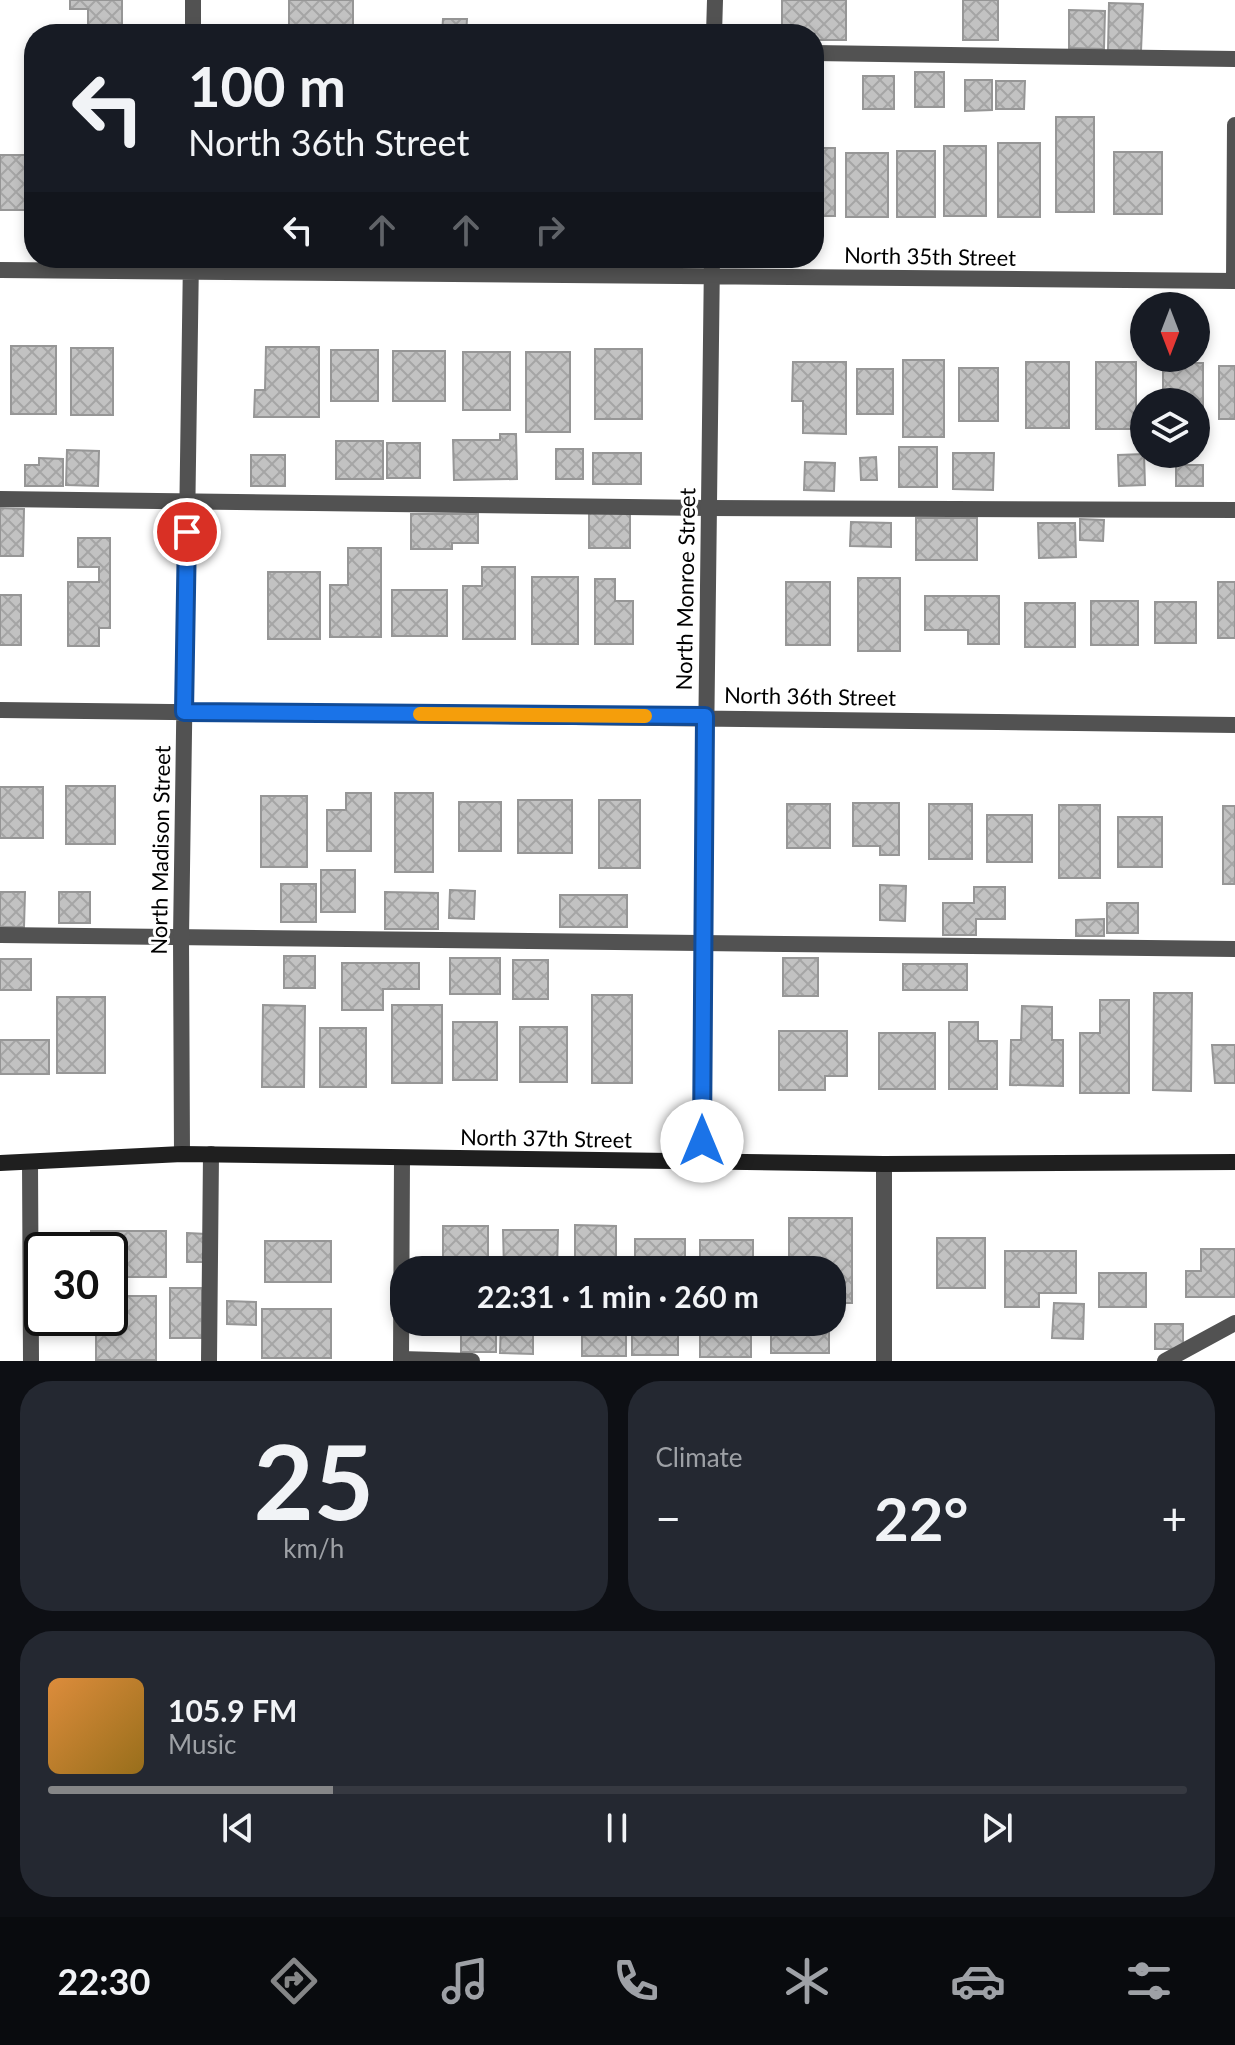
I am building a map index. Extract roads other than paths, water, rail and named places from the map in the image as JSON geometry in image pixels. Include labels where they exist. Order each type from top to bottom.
[{"type":"street","points":[[193,0],[193,24]]},
{"type":"street","points":[[714,24],[715,0]]},
{"type":"street","points":[[824,53],[1235,59]]},
{"type":"street","points":[[1234,281],[1235,125]]},
{"type":"street","name":"North 35th Street","points":[[0,270],[76,268]]},
{"type":"street","name":"North Madison Street","points":[[182,1154],[181,937],[191,268]]},
{"type":"street","name":"North 35th Street","points":[[333,268],[712,276],[1234,281]]},
{"type":"street","name":"North Monroe Street","points":[[701,1161],[712,268]]},
{"type":"street","points":[[0,499],[708,508],[1235,510]]},
{"type":"street","name":"North 36th Street","points":[[0,710],[705,716],[1235,725]]},
{"type":"street","points":[[0,935],[1235,949]]},
{"type":"street","name":"North 37th Street","points":[[0,1163],[182,1154],[884,1164],[1235,1162]]},
{"type":"street","points":[[209,1361],[211,1154]]},
{"type":"street","points":[[402,1158],[401,1360],[472,1361]]},
{"type":"street","points":[[30,1162],[31,1361]]},
{"type":"street","points":[[884,1164],[884,1361]]},
{"type":"street","points":[[1165,1361],[1235,1323]]}]
